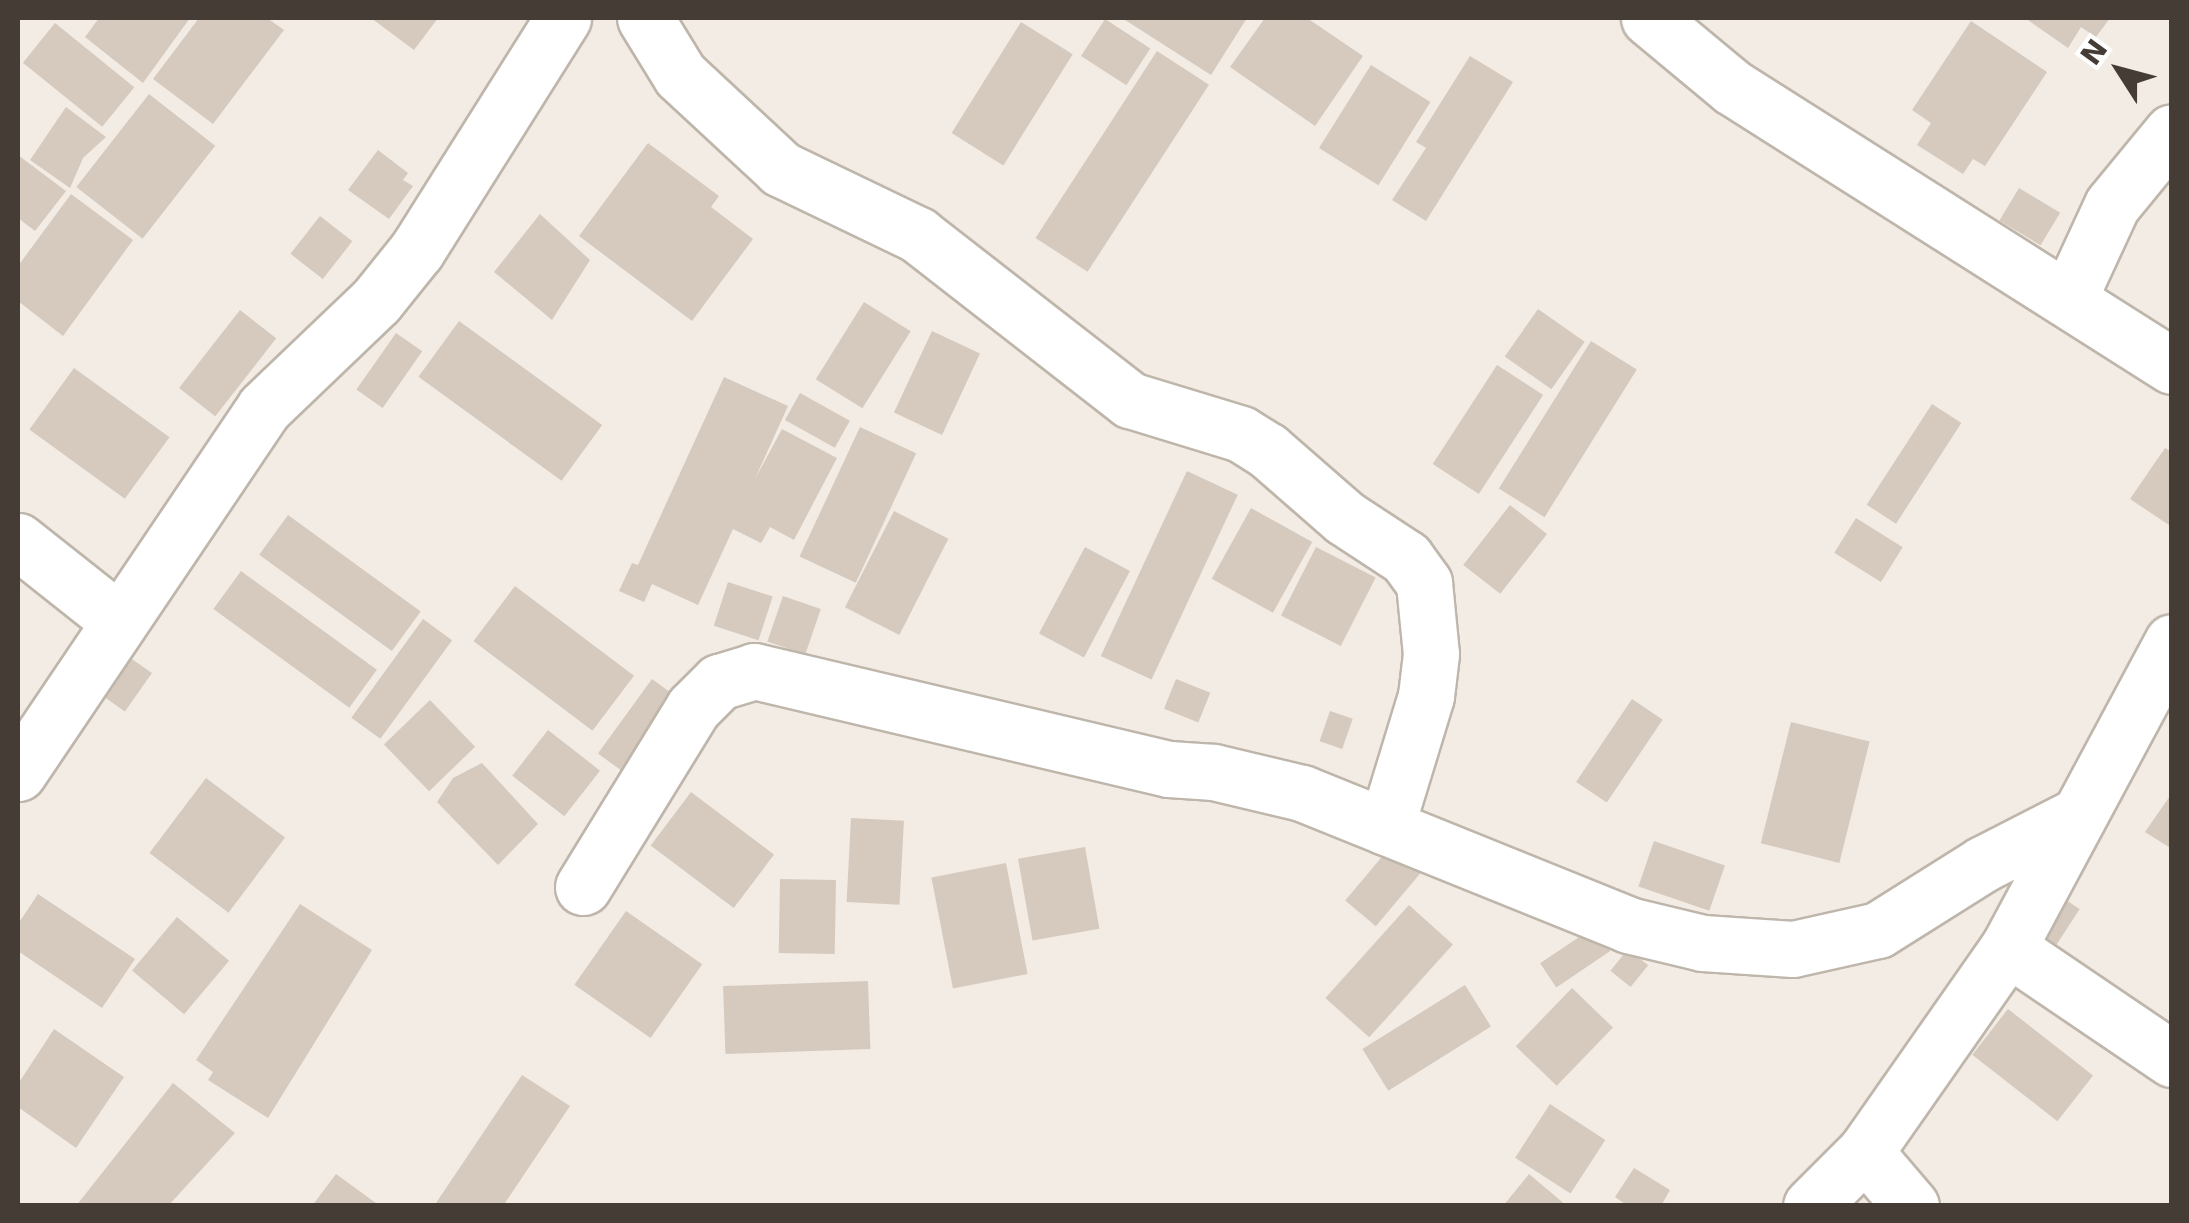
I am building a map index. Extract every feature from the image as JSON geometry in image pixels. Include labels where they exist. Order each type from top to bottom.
[{"type":"street","points":[[1648,18],[1732,87],[2172,366]]},
{"type":"street","points":[[18,773],[264,408],[376,301],[417,250],[560,22],[649,27],[712,109],[781,169],[918,235],[1130,400],[1240,434],[1267,450],[1345,518],[1406,558],[1424,583],[1430,654],[1426,696],[1386,827]]},
{"type":"street","points":[[2069,298],[2112,204],[2172,132]]},
{"type":"street","points":[[18,541],[119,621]]},
{"type":"street","points":[[1811,1206],[1865,1152],[2008,948],[2075,816],[2172,642]]},
{"type":"street","points":[[584,886],[693,708],[720,682],[754,671],[1169,769],[1214,772],[1302,793],[1628,925],[1703,943],[1794,949],[1878,930],[2075,816]]},
{"type":"street","points":[[2008,948],[2172,1060]]},
{"type":"street","points":[[1865,1152],[1911,1206]]},
{"type":"building","points":[[99,18],[190,18],[143,83],[85,37]]},
{"type":"building","points":[[199,18],[267,18],[284,30],[213,124],[153,79]]},
{"type":"building","points":[[371,18],[438,18],[414,50]]},
{"type":"building","points":[[1122,18],[1247,18],[1211,75]]},
{"type":"building","points":[[1265,18],[1307,18],[1363,56],[1315,126],[1230,67]]},
{"type":"building","points":[[2025,18],[2110,18],[2096,37],[2081,27],[2068,48]]},
{"type":"building","points":[[1105,19],[1150,48],[1126,85],[1081,56]]},
{"type":"building","points":[[1971,21],[2047,72],[1985,166],[1973,159],[1963,174],[1917,145],[1931,123],[1912,110]]},
{"type":"building","points":[[1021,22],[1073,54],[1003,165],[952,133]]},
{"type":"building","points":[[55,23],[134,87],[102,127],[23,63]]},
{"type":"building","points":[[1157,51],[1209,85],[1088,272],[1036,238]]},
{"type":"building","points":[[1470,56],[1513,82],[1426,221],[1392,200],[1426,148],[1416,142]]},
{"type":"building","points":[[1371,65],[1430,102],[1378,185],[1319,148]]},
{"type":"building","points":[[149,94],[215,146],[143,239],[76,187]]},
{"type":"building","points":[[66,107],[106,137],[83,158],[70,188],[30,160]]},
{"type":"building","points":[[648,143],[719,196],[711,207],[753,239],[692,321],[579,236]]},
{"type":"building","points":[[378,150],[408,173],[403,180],[413,186],[389,219],[348,190]]},
{"type":"building","points":[[18,155],[66,191],[35,231],[18,218]]},
{"type":"building","points":[[2019,188],[2060,213],[2041,245],[1999,221]]},
{"type":"building","points":[[71,194],[133,240],[63,336],[18,301],[18,266]]},
{"type":"building","points":[[540,214],[590,260],[552,320],[494,272]]},
{"type":"building","points":[[320,216],[352,241],[323,279],[290,254]]},
{"type":"building","points":[[864,302],[911,331],[862,408],[816,379]]},
{"type":"building","points":[[1538,309],[1585,342],[1551,389],[1505,357]]},
{"type":"building","points":[[240,310],[276,338],[215,416],[179,388]]},
{"type":"building","points":[[459,321],[602,425],[562,481],[418,377]]},
{"type":"building","points":[[932,331],[980,353],[942,435],[894,413]]},
{"type":"building","points":[[396,333],[422,351],[383,408],[356,390]]},
{"type":"building","points":[[1591,341],[1637,370],[1545,517],[1499,489]]},
{"type":"building","points":[[1497,365],[1543,395],[1479,494],[1433,464]]},
{"type":"building","points":[[74,368],[169,437],[125,499],[29,429]]},
{"type":"building","points":[[724,377],[788,406],[755,479],[782,429],[837,458],[794,540],[770,527],[761,543],[733,529],[698,605],[652,584],[644,602],[619,591],[632,563],[638,565]]},
{"type":"building","points":[[800,393],[850,421],[835,448],[785,420]]},
{"type":"building","points":[[1932,404],[1961,423],[1896,524],[1867,505]]},
{"type":"building","points":[[860,427],[916,453],[856,583],[800,557]]},
{"type":"building","points":[[2165,448],[2172,452],[2172,527],[2130,499]]},
{"type":"building","points":[[1187,471],[1238,495],[1152,680],[1101,656]]},
{"type":"building","points":[[1510,505],[1547,534],[1500,594],[1463,565]]},
{"type":"building","points":[[1251,508],[1312,542],[1273,613],[1212,579]]},
{"type":"building","points":[[894,511],[948,539],[899,635],[845,607]]},
{"type":"building","points":[[288,515],[421,611],[392,651],[259,555]]},
{"type":"building","points":[[1856,518],[1903,547],[1881,582],[1834,553]]},
{"type":"building","points":[[1085,547],[1130,571],[1084,657],[1039,634]]},
{"type":"building","points":[[1316,547],[1376,577],[1341,646],[1281,616]]},
{"type":"building","points":[[241,571],[377,670],[349,708],[213,609]]},
{"type":"building","points":[[728,582],[773,597],[758,640],[714,626]]},
{"type":"building","points":[[515,586],[634,676],[592,731],[473,641]]},
{"type":"building","points":[[783,596],[821,609],[805,654],[767,641]]},
{"type":"building","points":[[423,619],[452,640],[380,739],[351,718]]},
{"type":"building","points":[[129,657],[152,673],[125,712],[102,696]]},
{"type":"building","points":[[652,679],[680,699],[625,773],[598,753]]},
{"type":"building","points":[[1176,679],[1210,693],[1198,723],[1164,709]]},
{"type":"building","points":[[1632,699],[1663,720],[1607,803],[1576,782]]},
{"type":"building","points":[[430,700],[475,747],[429,791],[384,744]]},
{"type":"building","points":[[1330,711],[1353,719],[1342,749],[1320,741]]},
{"type":"building","points":[[1791,722],[1870,742],[1839,863],[1761,843]]},
{"type":"building","points":[[548,730],[600,771],[564,816],[512,776]]},
{"type":"building","points":[[482,763],[538,824],[498,865],[437,802],[453,778]]},
{"type":"building","points":[[206,778],[285,838],[228,913],[149,853]]},
{"type":"building","points":[[691,792],[774,855],[734,908],[651,846]]},
{"type":"building","points":[[2172,793],[2172,849],[2145,832]]},
{"type":"building","points":[[851,818],[904,821],[900,905],[847,902]]},
{"type":"building","points":[[1396,840],[1427,866],[1376,926],[1345,901]]},
{"type":"building","points":[[1654,841],[1725,865],[1709,911],[1638,886]]},
{"type":"building","points":[[1085,847],[1099,929],[1032,941],[1018,859]]},
{"type":"building","points":[[1006,863],[1028,974],[953,988],[931,878]]},
{"type":"building","points":[[780,879],[836,880],[835,954],[779,953]]},
{"type":"building","points":[[2052,891],[2080,909],[2054,948],[2026,930]]},
{"type":"building","points":[[38,894],[135,959],[102,1008],[18,951],[18,924]]},
{"type":"building","points":[[300,904],[372,950],[268,1118],[208,1080],[213,1072],[196,1060]]},
{"type":"building","points":[[1409,905],[1453,944],[1369,1037],[1325,998]]},
{"type":"building","points":[[626,911],[702,964],[651,1038],[574,985]]},
{"type":"building","points":[[177,917],[229,961],[184,1014],[132,971]]},
{"type":"building","points":[[1594,927],[1610,951],[1556,987],[1540,963]]},
{"type":"building","points":[[1628,949],[1648,965],[1631,987],[1610,971]]},
{"type":"building","points":[[868,981],[870,1049],[725,1054],[723,986]]},
{"type":"building","points":[[1465,985],[1491,1027],[1388,1091],[1362,1049]]},
{"type":"building","points":[[1572,988],[1613,1028],[1557,1086],[1516,1046]]},
{"type":"building","points":[[2008,1009],[2093,1075],[2057,1121],[1972,1055]]},
{"type":"building","points":[[54,1029],[124,1077],[76,1148],[18,1107],[18,1084]]},
{"type":"building","points":[[522,1075],[570,1106],[503,1206],[434,1206]]},
{"type":"building","points":[[173,1083],[235,1133],[168,1206],[76,1206]]},
{"type":"building","points":[[1550,1104],[1605,1140],[1570,1194],[1515,1158]]},
{"type":"building","points":[[1634,1168],[1670,1190],[1661,1206],[1628,1206],[1615,1197]]},
{"type":"building","points":[[336,1174],[380,1206],[312,1206]]},
{"type":"building","points":[[1529,1174],[1567,1206],[1503,1206]]}]
